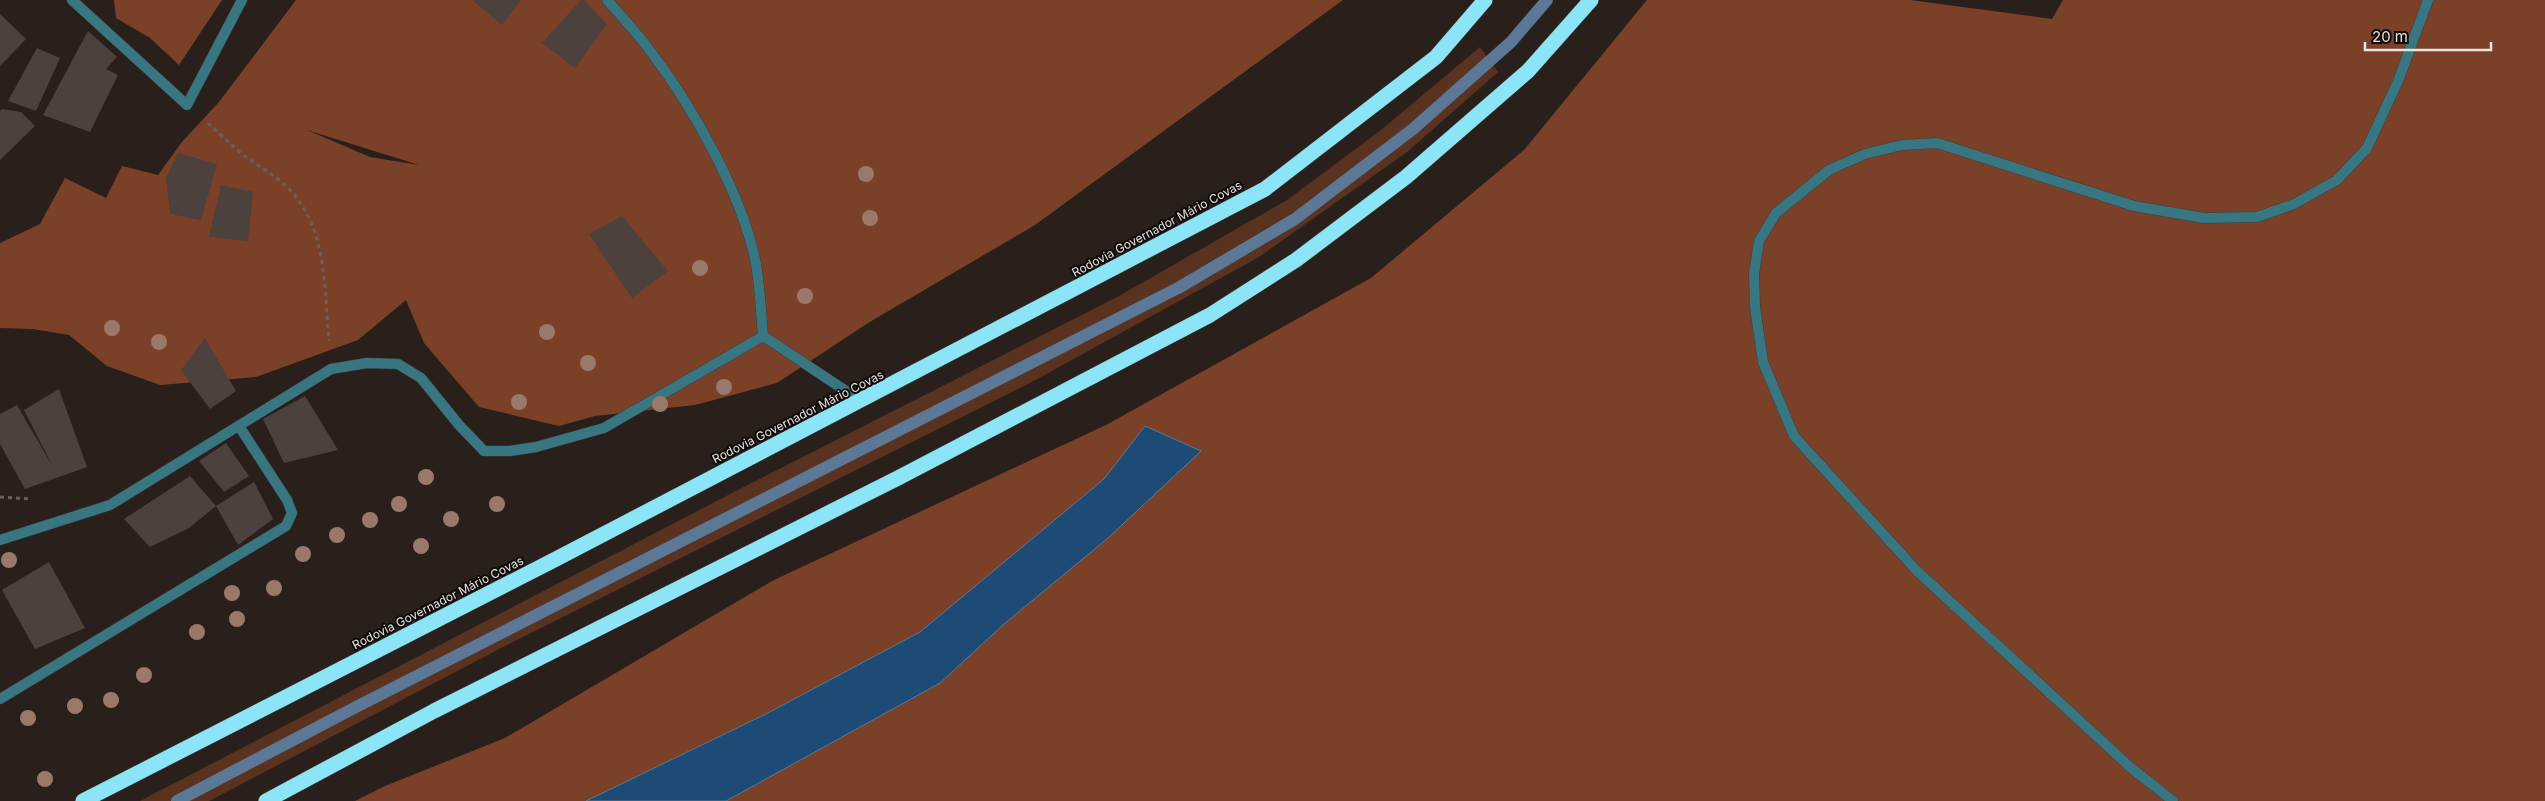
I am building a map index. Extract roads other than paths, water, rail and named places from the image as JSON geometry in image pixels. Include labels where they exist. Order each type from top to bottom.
[{"type":"highway","name":"Rodovia Governador Mário Covas","points":[[83,801],[290,697],[1265,189],[1436,57],[1485,0]]},
{"type":"highway","points":[[266,801],[434,711],[898,478],[1210,315],[1296,260],[1406,178],[1528,72],[1591,0]]},
{"type":"street","points":[[72,0],[187,105],[242,0]]},
{"type":"street","points":[[607,0],[651,52],[668,76],[698,124],[728,185],[748,234],[756,264],[763,336]]},
{"type":"street","points":[[2172,801],[2130,767],[1917,571],[1794,436],[1762,362],[1755,307],[1754,274],[1759,241],[1776,213],[1829,170],[1865,154],[1902,145],[1937,144],[2134,206],[2204,218],[2257,217],[2276,211],[2294,204],[2337,180],[2366,148],[2398,81],[2428,0]]},
{"type":"street","points":[[0,540],[110,504],[331,369],[367,363],[398,364],[421,378],[459,426],[484,451],[510,451],[573,438],[604,428],[763,336]]},
{"type":"street","points":[[763,336],[861,401]]},
{"type":"street","points":[[0,698],[286,526],[292,512],[287,500],[239,426]]},
{"type":"water","points":[[1145,426],[1201,451],[1108,538],[1004,624],[940,683],[726,801],[586,801],[766,714],[920,632],[1104,479]]},
{"type":"waterway","points":[[177,801],[356,707],[1180,287],[1295,219],[1413,129],[1511,42],[1547,0]]}]
